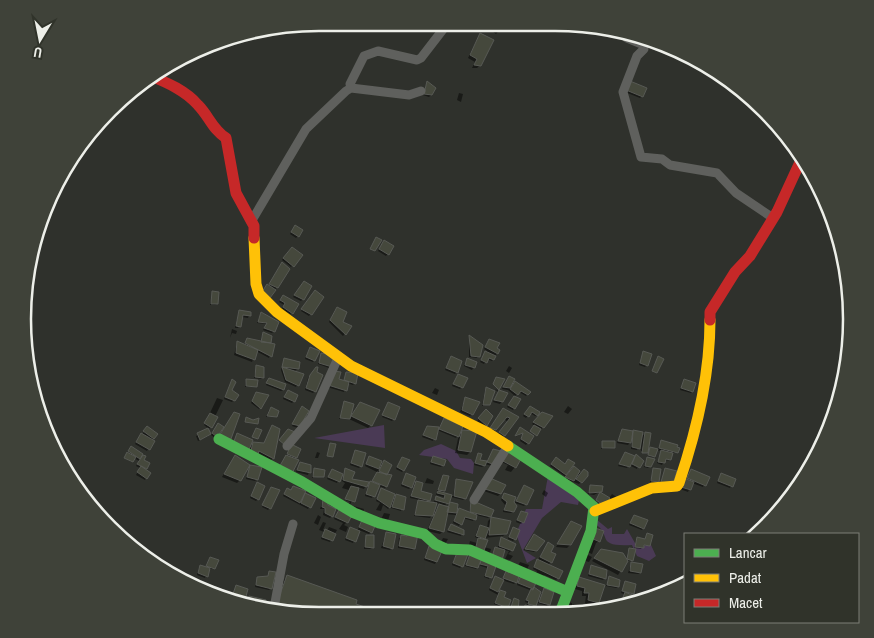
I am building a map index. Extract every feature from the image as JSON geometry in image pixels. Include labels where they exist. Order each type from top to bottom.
[{"type":"street","points":[[248,217],[306,129],[351,88],[350,84],[364,56],[378,50],[417,60],[421,58],[441,31]]},
{"type":"street","points":[[644,46],[644,49],[637,56],[623,92],[641,157],[662,159],[670,165],[717,173],[736,193],[772,218]]},
{"type":"street","points":[[159,80],[179,90],[197,103],[206,120],[218,134],[226,138],[236,193],[255,233],[254,272],[259,294],[276,312],[351,366],[486,432],[577,492],[588,500],[596,510]]},
{"type":"street","points":[[351,88],[410,96],[421,91]]},
{"type":"street","points":[[596,510],[616,504],[652,488],[671,488],[677,486],[693,441],[704,389],[710,343],[710,312],[735,272],[750,256],[772,218],[798,166]]},
{"type":"street","points":[[287,446],[311,418],[338,358]]},
{"type":"street","points":[[219,438],[302,482],[354,513],[379,523],[424,534],[435,544],[446,548],[470,550],[568,592]]},
{"type":"street","points":[[474,500],[508,446]]},
{"type":"street","points":[[562,607],[591,531],[596,510]]},
{"type":"street","points":[[275,603],[284,554],[293,524]]},
{"type":"shaded area","points":[[384,425],[385,448],[314,438]]},
{"type":"shaded area","points":[[441,444],[456,451],[460,458],[471,459],[474,463],[473,474],[454,468],[447,459],[419,455],[424,450]]},
{"type":"shaded area","points":[[548,476],[580,496],[578,505],[561,502],[542,518],[523,550],[536,558],[527,563],[516,534],[526,509],[542,509]]},
{"type":"shaded area","points":[[596,519],[608,529],[612,527],[612,534],[624,534],[627,529],[635,543],[651,545],[656,556],[649,561],[637,556],[632,545],[608,542],[603,532],[595,524]]},
{"type":"building","points":[[480,33],[494,40],[481,66],[474,65],[477,59],[470,55]]},
{"type":"building","points":[[427,81],[436,88],[432,95],[424,94]]},
{"type":"building","points":[[630,81],[647,88],[643,97],[626,90]]},
{"type":"building","points":[[295,225],[303,230],[299,237],[291,232]]},
{"type":"building","points":[[376,237],[382,240],[375,251],[370,249]]},
{"type":"building","points":[[384,240],[394,246],[389,255],[379,249]]},
{"type":"building","points":[[292,247],[303,255],[294,267],[283,258]]},
{"type":"building","points":[[282,262],[290,269],[278,288],[269,284]]},
{"type":"building","points":[[304,281],[312,286],[304,300],[294,295]]},
{"type":"building","points":[[267,284],[276,290],[270,298],[262,292]]},
{"type":"building","points":[[315,290],[324,297],[312,315],[301,309]]},
{"type":"building","points":[[212,291],[219,292],[218,304],[211,304]]},
{"type":"building","points":[[283,295],[299,304],[293,314],[283,307],[285,303],[280,300]]},
{"type":"building","points":[[337,307],[347,312],[343,322],[352,326],[346,335],[330,320]]},
{"type":"building","points":[[239,310],[251,312],[251,316],[243,315],[241,327],[236,326]]},
{"type":"building","points":[[261,312],[279,322],[275,332],[264,328],[267,323],[258,322]]},
{"type":"building","points":[[263,332],[272,336],[271,343],[261,342]]},
{"type":"building","points":[[469,335],[483,345],[480,357],[471,356]]},
{"type":"building","points":[[247,338],[275,344],[272,357],[245,343]]},
{"type":"building","points":[[489,339],[500,343],[497,348],[500,350],[498,354],[485,347]]},
{"type":"building","points":[[237,341],[258,350],[255,360],[236,353]]},
{"type":"building","points":[[310,347],[320,351],[315,361],[306,357]]},
{"type":"building","points":[[485,351],[496,356],[494,360],[489,358],[487,363],[481,360]]},
{"type":"building","points":[[643,351],[652,354],[648,366],[640,363]]},
{"type":"building","points":[[321,353],[334,355],[332,367],[319,363]]},
{"type":"building","points":[[451,356],[462,361],[458,373],[446,368]]},
{"type":"building","points":[[658,356],[664,359],[657,373],[652,371]]},
{"type":"building","points":[[284,358],[300,362],[299,369],[282,367]]},
{"type":"building","points":[[467,358],[477,362],[475,368],[465,365]]},
{"type":"building","points":[[256,365],[264,367],[264,378],[255,377]]},
{"type":"building","points":[[282,367],[304,374],[299,386],[286,380]]},
{"type":"building","points":[[318,367],[317,372],[323,375],[316,392],[306,388],[310,375]]},
{"type":"building","points":[[333,371],[341,372],[339,379],[349,382],[347,391],[328,385]]},
{"type":"building","points":[[346,372],[358,373],[356,384],[344,380]]},
{"type":"building","points":[[458,374],[468,378],[463,388],[453,384]]},
{"type":"building","points":[[509,376],[515,379],[510,388],[503,387]]},
{"type":"building","points":[[496,377],[505,379],[499,390],[493,384]]},
{"type":"building","points":[[269,378],[286,384],[284,390],[266,383]]},
{"type":"building","points":[[232,379],[236,382],[232,390],[239,395],[235,401],[225,397]]},
{"type":"building","points":[[246,379],[258,380],[257,387],[246,386]]},
{"type":"building","points":[[684,379],[696,383],[693,392],[681,388]]},
{"type":"building","points":[[515,381],[531,392],[528,395],[521,391],[518,395],[510,389]]},
{"type":"building","points":[[486,387],[495,391],[490,405],[483,405]]},
{"type":"building","points":[[288,390],[298,395],[295,402],[284,397]]},
{"type":"building","points":[[499,390],[508,393],[503,402],[494,400]]},
{"type":"building","points":[[256,392],[269,395],[261,409],[252,401]]},
{"type":"building","points":[[514,396],[521,399],[515,409],[508,405]]},
{"type":"building","points":[[465,397],[480,402],[473,415],[462,410]]},
{"type":"building","points":[[344,401],[354,404],[350,419],[340,418]]},
{"type":"building","points":[[360,402],[380,410],[372,426],[351,416]]},
{"type":"building","points":[[388,402],[400,407],[395,420],[382,415]]},
{"type":"building","points":[[302,406],[309,411],[300,426],[292,424]]},
{"type":"building","points":[[530,406],[540,412],[538,416],[532,412],[529,417],[524,414]]},
{"type":"building","points":[[271,407],[279,411],[277,417],[267,416]]},
{"type":"building","points":[[503,408],[519,417],[505,436],[499,432],[510,418],[507,417],[496,430],[490,428]]},
{"type":"building","points":[[486,409],[493,416],[487,426],[478,418]]},
{"type":"building","points":[[234,412],[240,414],[231,439],[219,436]]},
{"type":"building","points":[[542,412],[553,416],[544,428],[533,422]]},
{"type":"building","points":[[210,413],[218,417],[212,428],[204,423]]},
{"type":"building","points":[[246,417],[253,420],[259,418],[258,424],[245,422]]},
{"type":"building","points":[[444,418],[463,426],[459,437],[439,429]]},
{"type":"building","points":[[218,423],[224,427],[217,437],[212,433]]},
{"type":"building","points":[[272,425],[280,429],[274,459],[259,451],[257,458],[250,455],[253,442],[264,443]]},
{"type":"building","points":[[534,425],[541,429],[537,436],[530,431]]},
{"type":"building","points":[[147,426],[158,434],[154,439],[143,431]]},
{"type":"building","points":[[427,426],[439,427],[436,440],[423,435]]},
{"type":"building","points":[[520,427],[534,436],[529,444],[521,439],[523,433],[515,436]]},
{"type":"building","points":[[208,428],[211,434],[200,440],[197,433]]},
{"type":"building","points":[[256,428],[262,430],[258,439],[252,437]]},
{"type":"building","points":[[288,429],[295,432],[285,445],[279,440]]},
{"type":"building","points":[[622,429],[633,431],[631,443],[618,441]]},
{"type":"building","points":[[462,430],[477,431],[471,452],[458,450]]},
{"type":"building","points":[[633,430],[643,432],[640,449],[632,447]]},
{"type":"building","points":[[645,432],[651,433],[648,453],[642,453]]},
{"type":"building","points":[[141,433],[155,441],[150,450],[136,442]]},
{"type":"building","points":[[237,433],[253,440],[249,450],[233,444]]},
{"type":"building","points":[[661,440],[678,445],[677,447],[680,448],[678,453],[659,448]]},
{"type":"building","points":[[602,441],[615,441],[615,448],[602,448]]},
{"type":"building","points":[[330,443],[336,444],[333,457],[327,456]]},
{"type":"building","points":[[291,444],[301,449],[297,458],[287,454]]},
{"type":"building","points":[[131,446],[143,454],[140,459],[128,451]]},
{"type":"building","points":[[650,447],[658,449],[655,457],[648,455]]},
{"type":"building","points":[[493,449],[501,451],[495,465],[487,462]]},
{"type":"building","points":[[506,449],[521,459],[516,468],[501,460]]},
{"type":"building","points":[[355,450],[366,453],[362,467],[351,463]]},
{"type":"building","points":[[661,450],[673,453],[671,460],[666,459],[665,463],[658,462]]},
{"type":"building","points":[[127,452],[136,457],[133,462],[124,458]]},
{"type":"building","points":[[625,452],[635,456],[630,467],[619,464]]},
{"type":"building","points":[[478,453],[482,454],[480,460],[487,461],[485,466],[475,463]]},
{"type":"building","points":[[636,454],[644,461],[640,468],[632,464]]},
{"type":"building","points":[[143,455],[146,456],[144,460],[150,463],[147,469],[137,464]]},
{"type":"building","points":[[235,455],[250,465],[241,481],[224,474]]},
{"type":"building","points":[[286,455],[299,460],[289,479],[277,471]]},
{"type":"building","points":[[369,456],[382,461],[379,469],[366,464]]},
{"type":"building","points":[[433,456],[446,460],[444,466],[431,462]]},
{"type":"building","points":[[402,457],[410,460],[404,471],[397,467]]},
{"type":"building","points":[[556,457],[565,464],[568,459],[575,463],[566,475],[551,464]]},
{"type":"building","points":[[647,457],[655,459],[651,467],[645,466]]},
{"type":"building","points":[[384,460],[392,465],[387,475],[379,471]]},
{"type":"building","points":[[300,462],[311,465],[311,473],[297,470]]},
{"type":"building","points":[[250,465],[262,467],[258,480],[247,477]]},
{"type":"building","points":[[141,466],[151,473],[147,479],[137,472]]},
{"type":"building","points":[[574,466],[580,471],[574,481],[565,477]]},
{"type":"building","points":[[314,468],[325,470],[324,477],[313,477]]},
{"type":"building","points":[[345,468],[355,472],[352,479],[369,482],[367,487],[343,480]]},
{"type":"building","points":[[653,468],[661,469],[659,482],[651,481]]},
{"type":"building","points":[[665,468],[677,471],[673,484],[661,482]]},
{"type":"building","points":[[332,469],[343,474],[340,482],[328,477]]},
{"type":"building","points":[[584,469],[588,472],[588,476],[582,483],[576,479]]},
{"type":"building","points":[[691,469],[710,477],[706,486],[687,478]]},
{"type":"building","points":[[377,472],[392,475],[387,487],[372,481]]},
{"type":"building","points":[[406,473],[416,477],[412,488],[402,484]]},
{"type":"building","points":[[721,473],[736,479],[733,487],[718,481]]},
{"type":"building","points":[[443,475],[449,476],[445,491],[438,490]]},
{"type":"building","points":[[490,478],[506,485],[501,494],[485,489]]},
{"type":"building","points":[[684,478],[694,482],[691,490],[681,487]]},
{"type":"building","points":[[456,479],[473,482],[466,499],[454,496]]},
{"type":"building","points":[[370,481],[380,485],[375,497],[366,494]]},
{"type":"building","points":[[416,481],[423,483],[421,491],[432,494],[430,501],[411,496]]},
{"type":"building","points":[[257,482],[265,486],[259,500],[251,496]]},
{"type":"building","points":[[524,485],[534,490],[527,505],[516,501]]},
{"type":"building","points":[[590,485],[603,486],[602,492],[589,493]]},
{"type":"building","points":[[293,486],[306,491],[300,503],[284,494],[287,488],[291,490]]},
{"type":"building","points":[[351,486],[359,488],[355,502],[345,499]]},
{"type":"building","points":[[271,487],[280,490],[271,509],[262,505]]},
{"type":"building","points":[[381,488],[395,494],[390,508],[377,499]]},
{"type":"building","points":[[438,491],[452,495],[449,504],[435,500],[436,496],[444,499],[445,495],[437,493]]},
{"type":"building","points":[[600,492],[610,498],[605,506],[596,500]]},
{"type":"building","points":[[305,493],[316,498],[311,508],[301,503]]},
{"type":"building","points":[[504,493],[516,497],[514,502],[517,506],[514,512],[504,510],[507,502],[502,498]]},
{"type":"building","points":[[396,494],[406,497],[404,510],[392,507]]},
{"type":"building","points":[[323,499],[328,500],[328,505],[336,509],[333,517],[325,513],[325,508],[322,507]]},
{"type":"building","points":[[418,500],[437,503],[433,516],[415,515]]},
{"type":"building","points":[[471,500],[494,510],[491,517],[470,512]]},
{"type":"building","points":[[450,502],[458,504],[457,513],[447,512]]},
{"type":"building","points":[[439,504],[449,507],[444,532],[429,528]]},
{"type":"building","points":[[340,508],[353,513],[348,523],[335,517]]},
{"type":"building","points":[[459,508],[477,515],[476,520],[465,517],[462,525],[454,521]]},
{"type":"building","points":[[521,511],[528,513],[524,523],[517,520]]},
{"type":"building","points":[[634,515],[648,520],[644,529],[630,523]]},
{"type":"building","points":[[491,517],[511,521],[507,534],[489,535]]},
{"type":"building","points":[[362,520],[375,526],[372,533],[359,527]]},
{"type":"building","points":[[571,521],[582,526],[571,545],[557,544]]},
{"type":"building","points":[[451,524],[464,530],[464,535],[448,530]]},
{"type":"building","points":[[480,525],[489,528],[485,539],[476,536]]},
{"type":"building","points":[[350,527],[360,531],[356,542],[346,538]]},
{"type":"building","points":[[513,527],[520,530],[516,540],[509,537]]},
{"type":"building","points":[[595,528],[604,531],[600,542],[591,538]]},
{"type":"building","points":[[325,529],[336,534],[333,541],[322,537]]},
{"type":"building","points":[[386,532],[396,534],[393,549],[383,546]]},
{"type":"building","points":[[408,532],[418,534],[415,549],[399,546],[401,535],[407,536]]},
{"type":"building","points":[[647,533],[653,535],[650,546],[644,545],[644,548],[635,547],[637,537],[645,539]]},
{"type":"building","points":[[534,534],[545,541],[537,551],[525,549]]},
{"type":"building","points":[[366,535],[374,535],[374,548],[365,547]]},
{"type":"building","points":[[501,537],[516,544],[513,551],[499,546]]},
{"type":"building","points":[[478,538],[488,540],[483,553],[475,551]]},
{"type":"building","points":[[548,542],[554,546],[551,552],[556,554],[552,563],[540,557]]},
{"type":"building","points":[[429,546],[442,551],[437,562],[425,558]]},
{"type":"building","points":[[495,547],[505,550],[502,560],[492,557]]},
{"type":"building","points":[[629,548],[636,549],[633,561],[627,559]]},
{"type":"building","points":[[601,549],[623,553],[628,561],[622,572],[594,558]]},
{"type":"building","points":[[458,550],[468,554],[463,567],[453,563]]},
{"type":"building","points":[[470,554],[482,557],[478,568],[466,565]]},
{"type":"building","points":[[210,557],[219,560],[215,569],[206,566]]},
{"type":"building","points":[[482,558],[497,563],[492,578],[485,576],[488,566],[480,564]]},
{"type":"building","points":[[537,559],[563,571],[559,579],[534,567]]},
{"type":"building","points":[[631,562],[643,564],[641,573],[630,571]]},
{"type":"building","points":[[200,565],[210,568],[208,577],[198,573]]},
{"type":"building","points":[[591,565],[607,570],[606,579],[589,574]]},
{"type":"building","points":[[269,571],[276,572],[272,589],[256,585],[257,577],[268,576]]},
{"type":"building","points":[[506,571],[519,576],[517,583],[503,578]]},
{"type":"building","points":[[287,575],[357,600],[356,604],[365,607],[319,607],[277,603]]},
{"type":"building","points":[[521,575],[537,581],[533,589],[518,583]]},
{"type":"building","points":[[495,576],[504,580],[498,592],[490,588]]},
{"type":"building","points":[[609,576],[620,580],[619,587],[607,585]]},
{"type":"building","points":[[579,577],[605,585],[599,603],[588,600],[589,593],[584,593],[585,588],[577,586]]},
{"type":"building","points":[[625,581],[636,584],[634,594],[622,591]]},
{"type":"building","points":[[236,585],[248,589],[246,597],[233,593]]},
{"type":"building","points":[[534,587],[541,592],[536,606],[528,604],[529,601],[526,600],[531,589],[533,590]]},
{"type":"building","points":[[544,588],[554,592],[550,605],[539,602]]},
{"type":"building","points":[[500,590],[506,592],[504,597],[511,600],[508,607],[495,603]]},
{"type":"building","points":[[625,592],[633,596],[629,597],[623,598]]},
{"type":"building","points":[[249,596],[266,601],[263,601],[249,598]]},
{"type":"building","points":[[514,598],[519,600],[518,607],[511,607]]},
{"type":"traffic: fast","points":[[219,439],[302,482],[354,513],[379,523],[424,534],[435,544],[446,549],[470,550],[568,592]]},
{"type":"traffic: fast","points":[[508,446],[577,492],[594,507],[591,531],[562,607]]},
{"type":"traffic: slow","points":[[254,238],[256,284],[259,294],[277,312],[351,366],[486,432],[508,446]]},
{"type":"traffic: slow","points":[[595,511],[652,488],[677,486],[679,483],[697,423],[705,382],[710,320]]},
{"type":"traffic: jam","points":[[159,80],[193,100],[202,109],[217,131],[226,138],[236,193],[254,226],[254,238]]},
{"type":"traffic: jam","points":[[710,320],[710,312],[735,272],[750,256],[777,212],[798,166]]}]
